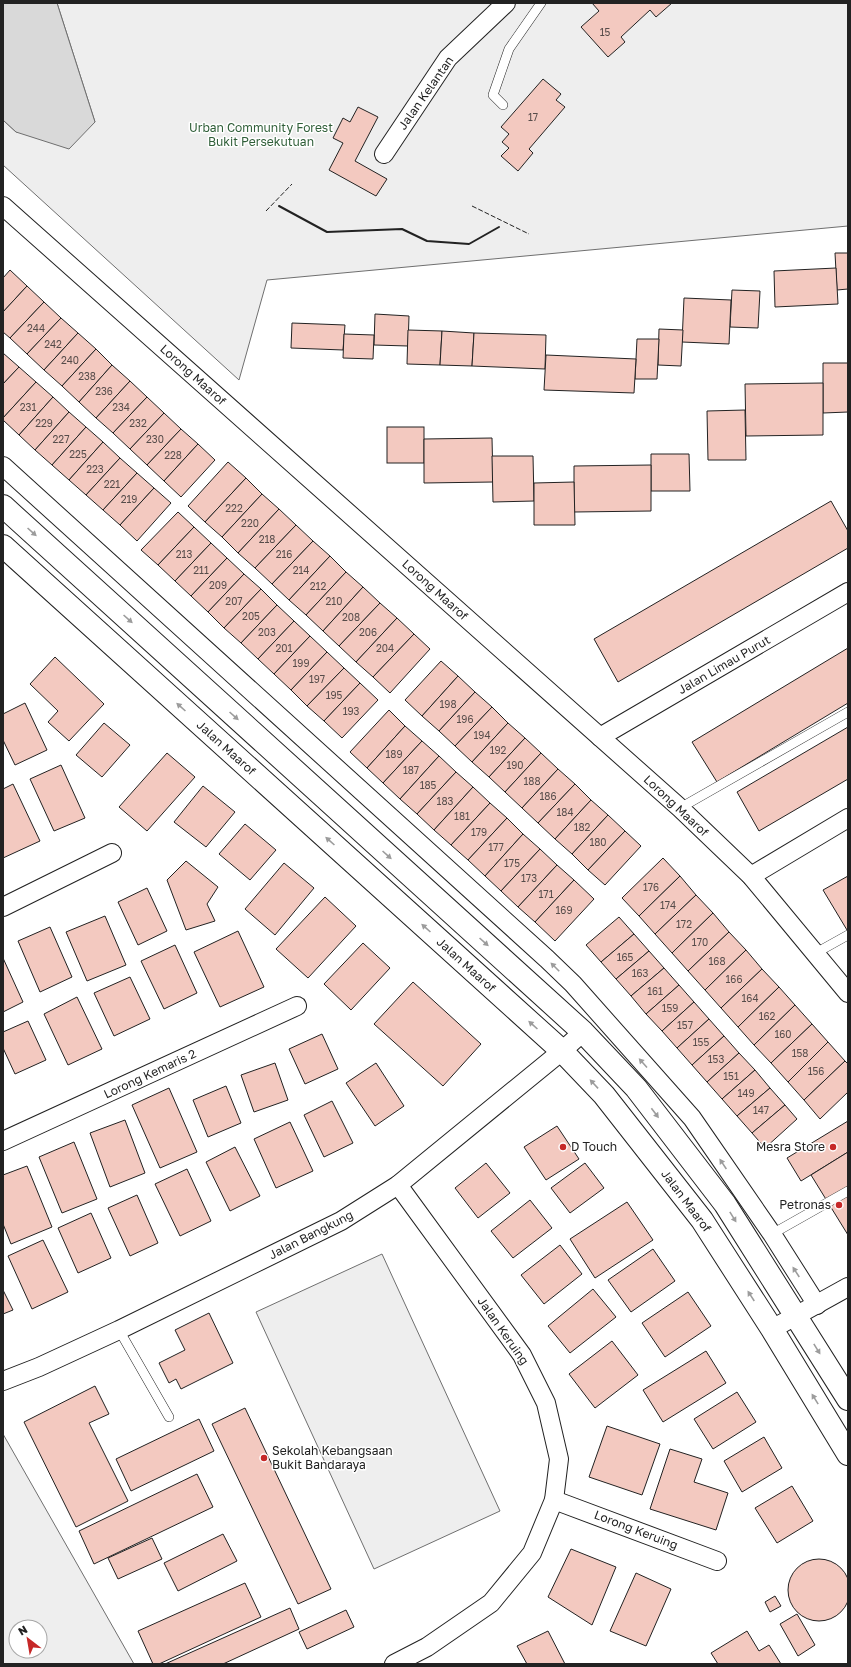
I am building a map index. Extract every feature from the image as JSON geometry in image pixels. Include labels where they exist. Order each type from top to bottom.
[{"type":"main road","points":[[3,506],[583,1032],[636,1088],[724,1204],[848,1399]]},
{"type":"main road","name":"Jalan Maarof","points":[[3,546],[562,1051],[604,1095],[702,1220],[772,1329],[848,1454]]},
{"type":"street","name":"Jalan Kelantan","points":[[384,154],[448,58],[506,3]]},
{"type":"street","name":"Lorong Maarof","points":[[3,206],[680,808],[750,876],[848,993]]},
{"type":"street","points":[[3,466],[573,984],[692,1118],[772,1234],[817,1304]]},
{"type":"street","name":"Jalan Limau Purut","points":[[600,737],[848,592]]},
{"type":"street","points":[[750,876],[848,818]]},
{"type":"street","points":[[3,907],[112,854]]},
{"type":"street","name":"Lorong Kemaris 2","points":[[3,1141],[297,1006]]},
{"type":"street","name":"Jalan Bangkung","points":[[3,1381],[39,1367],[119,1330],[341,1221],[398,1185],[562,1051],[583,1032]]},
{"type":"street","name":"Jalan Keruing","points":[[394,1664],[427,1647],[491,1602],[532,1552],[554,1500],[559,1459],[546,1403],[522,1354],[398,1185]]},
{"type":"street","points":[[772,1329],[848,1287]]},
{"type":"street","name":"Lorong Keruing","points":[[554,1500],[717,1561]]},
{"type":"lane","points":[[503,105],[493,95],[509,49],[540,3]]},
{"type":"lane","points":[[680,808],[848,712]]},
{"type":"lane","points":[[814,954],[848,935]]},
{"type":"lane","points":[[772,1234],[848,1191]]},
{"type":"lane","points":[[119,1330],[169,1417]]},
{"type":"green space","name":"Urban Community Forest Bukit Persekutuan","points":[[57,3],[848,3],[848,226],[267,280],[239,380],[3,165],[3,120],[16,132],[95,122]]},
{"type":"green space","points":[[382,1254],[500,1511],[374,1569],[256,1312]]},
{"type":"green space","points":[[3,1434],[134,1664],[3,1664]]},
{"type":"shaded area","points":[[3,3],[57,3],[95,122],[69,149],[16,132],[3,120]]},
{"type":"building","points":[[592,3],[672,3],[656,17],[650,10],[621,37],[625,42],[608,57],[581,27],[599,11]]},
{"type":"building","points":[[543,79],[561,94],[556,100],[565,107],[529,149],[533,153],[518,171],[501,156],[509,148],[502,142],[509,134],[501,127]]},
{"type":"building","points":[[358,107],[378,117],[355,161],[387,179],[376,196],[329,170],[343,143],[333,138],[343,118],[350,122]]},
{"type":"building","points":[[835,253],[848,253],[848,289],[837,290]]},
{"type":"building","points":[[836,268],[838,304],[775,307],[774,271]]},
{"type":"building","points":[[10,270],[27,286],[3,312],[3,278]]},
{"type":"building","points":[[27,286],[44,302],[10,338],[3,332],[3,312]]},
{"type":"building","points":[[732,290],[760,291],[758,328],[730,327]]},
{"type":"building","points":[[684,298],[731,300],[729,344],[682,342]]},
{"type":"building","points":[[44,302],[61,318],[27,354],[10,338]]},
{"type":"building","points":[[375,314],[409,316],[408,346],[374,345]]},
{"type":"building","points":[[61,318],[78,333],[44,370],[27,354]]},
{"type":"building","points":[[292,323],[345,325],[343,350],[291,348]]},
{"type":"building","points":[[659,329],[683,330],[681,366],[658,365]]},
{"type":"building","points":[[408,330],[442,331],[440,365],[407,364]]},
{"type":"building","points":[[442,331],[474,333],[472,366],[440,365]]},
{"type":"building","points":[[78,333],[96,349],[62,386],[44,370]]},
{"type":"building","points":[[474,333],[546,335],[545,369],[472,366]]},
{"type":"building","points":[[344,334],[374,335],[373,359],[343,358]]},
{"type":"building","points":[[637,339],[659,339],[657,379],[635,379]]},
{"type":"building","points":[[96,349],[112,365],[79,402],[62,386]]},
{"type":"building","points":[[3,353],[19,367],[3,384]]},
{"type":"building","points":[[546,355],[636,359],[634,393],[544,390]]},
{"type":"building","points":[[823,363],[848,363],[848,412],[823,413]]},
{"type":"building","points":[[112,365],[130,381],[96,418],[79,402]]},
{"type":"building","points":[[19,367],[36,382],[3,418],[3,384]]},
{"type":"building","points":[[130,381],[147,397],[113,433],[96,418]]},
{"type":"building","points":[[36,382],[53,397],[19,435],[3,420],[3,418]]},
{"type":"building","points":[[823,383],[823,435],[746,436],[745,384]]},
{"type":"building","points":[[53,397],[69,412],[35,450],[19,435]]},
{"type":"building","points":[[147,397],[164,413],[130,449],[113,433]]},
{"type":"building","points":[[745,410],[746,460],[708,460],[707,411]]},
{"type":"building","points":[[69,412],[86,427],[52,465],[35,450]]},
{"type":"building","points":[[164,413],[181,429],[147,465],[130,449]]},
{"type":"building","points":[[86,427],[103,442],[69,480],[52,465]]},
{"type":"building","points":[[387,427],[424,427],[424,463],[387,463]]},
{"type":"building","points":[[181,429],[198,444],[164,481],[147,465]]},
{"type":"building","points":[[492,438],[493,482],[424,483],[424,439]]},
{"type":"building","points":[[103,442],[120,458],[86,495],[69,480]]},
{"type":"building","points":[[198,444],[215,460],[181,497],[164,481]]},
{"type":"building","points":[[651,454],[689,454],[690,491],[651,491]]},
{"type":"building","points":[[492,456],[533,456],[534,501],[493,502]]},
{"type":"building","points":[[120,458],[137,473],[103,510],[86,495]]},
{"type":"building","points":[[228,462],[246,478],[205,522],[188,506]]},
{"type":"building","points":[[651,465],[651,511],[574,512],[574,466]]},
{"type":"building","points":[[137,473],[154,488],[120,525],[103,510]]},
{"type":"building","points":[[246,478],[262,494],[222,537],[205,522]]},
{"type":"building","points":[[574,482],[575,525],[534,525],[534,483]]},
{"type":"building","points":[[154,488],[171,503],[137,541],[120,525]]},
{"type":"building","points":[[262,494],[279,509],[238,553],[222,537]]},
{"type":"building","points":[[831,501],[848,531],[848,548],[618,682],[594,639]]},
{"type":"building","points":[[279,509],[296,525],[255,568],[238,553]]},
{"type":"building","points":[[178,512],[194,527],[158,565],[141,550]]},
{"type":"building","points":[[296,525],[313,541],[272,584],[255,568]]},
{"type":"building","points":[[194,527],[211,543],[175,581],[158,565]]},
{"type":"building","points":[[313,541],[330,556],[289,600],[272,584]]},
{"type":"building","points":[[211,543],[227,558],[191,596],[175,581]]},
{"type":"building","points":[[330,556],[346,572],[306,615],[289,600]]},
{"type":"building","points":[[227,558],[244,574],[208,612],[191,596]]},
{"type":"building","points":[[346,572],[363,587],[323,631],[306,615]]},
{"type":"building","points":[[244,574],[261,589],[224,628],[208,612]]},
{"type":"building","points":[[363,587],[380,603],[339,646],[323,631]]},
{"type":"building","points":[[261,589],[277,605],[241,643],[224,628]]},
{"type":"building","points":[[380,603],[397,618],[356,662],[339,646]]},
{"type":"building","points":[[277,605],[294,621],[258,659],[241,643]]},
{"type":"building","points":[[397,618],[414,634],[373,677],[356,662]]},
{"type":"building","points":[[294,621],[310,636],[274,674],[258,659]]},
{"type":"building","points":[[414,634],[430,649],[390,693],[373,677]]},
{"type":"building","points":[[310,636],[327,652],[291,690],[274,674]]},
{"type":"building","points":[[848,648],[848,703],[717,782],[692,742]]},
{"type":"building","points":[[327,652],[344,668],[307,706],[291,690]]},
{"type":"building","points":[[55,657],[104,704],[69,741],[48,722],[58,711],[30,684]]},
{"type":"building","points":[[441,661],[458,676],[422,716],[405,700]]},
{"type":"building","points":[[344,668],[360,683],[324,721],[307,706]]},
{"type":"building","points":[[458,676],[475,692],[439,731],[422,716]]},
{"type":"building","points":[[360,683],[378,700],[342,738],[324,721]]},
{"type":"building","points":[[475,692],[492,707],[455,746],[439,731]]},
{"type":"building","points":[[25,703],[47,750],[15,765],[3,740],[3,714]]},
{"type":"building","points":[[492,707],[508,723],[472,762],[455,746]]},
{"type":"building","points":[[389,710],[405,726],[367,768],[350,752]]},
{"type":"building","points":[[104,723],[130,745],[102,777],[76,755]]},
{"type":"building","points":[[508,723],[525,738],[489,777],[472,762]]},
{"type":"building","points":[[405,726],[422,741],[383,783],[367,768]]},
{"type":"building","points":[[848,727],[848,779],[759,831],[737,792]]},
{"type":"building","points":[[525,738],[541,753],[505,792],[489,777]]},
{"type":"building","points":[[422,741],[439,756],[400,799],[383,783]]},
{"type":"building","points":[[167,753],[195,777],[147,831],[119,807]]},
{"type":"building","points":[[541,753],[558,769],[522,808],[505,792]]},
{"type":"building","points":[[439,756],[456,772],[417,814],[400,799]]},
{"type":"building","points":[[61,765],[85,818],[54,831],[30,779]]},
{"type":"building","points":[[558,769],[575,784],[538,823],[522,808]]},
{"type":"building","points":[[456,772],[473,787],[434,830],[417,814]]},
{"type":"building","points":[[13,784],[40,841],[3,858],[3,789]]},
{"type":"building","points":[[575,784],[591,800],[555,839],[538,823]]},
{"type":"building","points":[[203,786],[235,812],[206,847],[174,822]]},
{"type":"building","points":[[473,787],[490,803],[451,845],[434,830]]},
{"type":"building","points":[[591,800],[608,815],[572,854],[555,839]]},
{"type":"building","points":[[490,803],[507,818],[468,860],[451,845]]},
{"type":"building","points":[[608,815],[625,831],[588,870],[572,854]]},
{"type":"building","points":[[507,818],[523,834],[485,876],[468,860]]},
{"type":"building","points":[[245,824],[276,850],[250,880],[219,854]]},
{"type":"building","points":[[625,831],[641,846],[605,885],[588,870]]},
{"type":"building","points":[[523,834],[540,849],[501,891],[485,876]]},
{"type":"building","points":[[540,849],[557,865],[518,907],[501,891]]},
{"type":"building","points":[[663,858],[680,876],[639,916],[622,898]]},
{"type":"building","points":[[186,861],[218,887],[207,904],[215,921],[186,930],[167,880]]},
{"type":"building","points":[[284,863],[314,888],[275,935],[245,909]]},
{"type":"building","points":[[557,865],[574,880],[535,922],[518,907]]},
{"type":"building","points":[[680,876],[696,895],[655,934],[639,916]]},
{"type":"building","points":[[848,876],[848,929],[847,930],[823,890]]},
{"type":"building","points":[[574,880],[594,899],[555,941],[535,922]]},
{"type":"building","points":[[147,888],[167,931],[138,945],[118,902]]},
{"type":"building","points":[[696,895],[713,913],[672,953],[655,934]]},
{"type":"building","points":[[325,897],[356,926],[308,978],[276,949]]},
{"type":"building","points":[[713,913],[729,932],[688,971],[672,953]]},
{"type":"building","points":[[105,916],[126,965],[87,981],[66,932]]},
{"type":"building","points":[[619,917],[634,934],[601,962],[586,945]]},
{"type":"building","points":[[50,927],[72,977],[40,992],[18,941]]},
{"type":"building","points":[[238,931],[264,987],[220,1007],[194,952]]},
{"type":"building","points":[[729,932],[746,950],[705,990],[688,971]]},
{"type":"building","points":[[634,934],[649,951],[616,979],[601,962]]},
{"type":"building","points":[[363,943],[390,968],[351,1010],[324,984]]},
{"type":"building","points":[[175,945],[197,993],[164,1009],[141,961]]},
{"type":"building","points":[[746,950],[762,969],[721,1008],[705,990]]},
{"type":"building","points":[[649,951],[664,968],[631,996],[616,979]]},
{"type":"building","points":[[3,958],[23,1002],[3,1012]]},
{"type":"building","points":[[664,968],[679,985],[646,1014],[631,996]]},
{"type":"building","points":[[762,969],[779,987],[738,1027],[721,1008]]},
{"type":"building","points":[[130,977],[150,1019],[114,1036],[94,993]]},
{"type":"building","points":[[413,982],[481,1044],[443,1086],[374,1024]]},
{"type":"building","points":[[679,985],[694,1002],[662,1031],[646,1014]]},
{"type":"building","points":[[779,987],[795,1005],[754,1045],[738,1027]]},
{"type":"building","points":[[77,997],[102,1049],[68,1065],[44,1014]]},
{"type":"building","points":[[694,1002],[709,1019],[677,1048],[662,1031]]},
{"type":"building","points":[[795,1005],[812,1024],[771,1063],[754,1045]]},
{"type":"building","points":[[709,1019],[724,1036],[692,1065],[677,1048]]},
{"type":"building","points":[[28,1021],[46,1060],[15,1074],[3,1048],[3,1032]]},
{"type":"building","points":[[812,1024],[828,1042],[788,1082],[771,1063]]},
{"type":"building","points":[[322,1034],[338,1069],[305,1084],[289,1049]]},
{"type":"building","points":[[724,1036],[739,1053],[707,1082],[692,1065]]},
{"type":"building","points":[[828,1042],[845,1061],[804,1100],[788,1082]]},
{"type":"building","points":[[739,1053],[755,1070],[722,1099],[707,1082]]},
{"type":"building","points":[[845,1061],[848,1064],[848,1092],[820,1119],[804,1100]]},
{"type":"building","points":[[275,1063],[288,1100],[254,1112],[241,1075]]},
{"type":"building","points":[[376,1063],[404,1106],[375,1126],[346,1083]]},
{"type":"building","points":[[755,1070],[770,1088],[737,1116],[722,1099]]},
{"type":"building","points":[[226,1086],[241,1123],[208,1137],[193,1100]]},
{"type":"building","points":[[169,1088],[197,1152],[160,1168],[132,1105]]},
{"type":"building","points":[[770,1088],[785,1105],[752,1133],[737,1116]]},
{"type":"building","points":[[332,1101],[353,1143],[324,1157],[304,1115]]},
{"type":"building","points":[[785,1105],[797,1119],[765,1148],[752,1133]]},
{"type":"building","points":[[125,1120],[145,1173],[110,1187],[90,1133]]},
{"type":"building","points":[[848,1121],[848,1152],[801,1181],[787,1158]]},
{"type":"building","points":[[290,1122],[313,1171],[276,1188],[254,1139]]},
{"type":"building","points":[[557,1126],[579,1159],[546,1180],[524,1147]]},
{"type":"building","points":[[74,1142],[97,1199],[62,1213],[39,1157]]},
{"type":"building","points":[[235,1147],[260,1196],[230,1211],[206,1162]]},
{"type":"building","name":"Petronas","points":[[848,1152],[848,1235],[811,1175]]},
{"type":"building","points":[[486,1163],[510,1193],[478,1218],[455,1188]]},
{"type":"building","points":[[585,1163],[604,1188],[570,1213],[551,1188]]},
{"type":"building","points":[[27,1166],[52,1227],[11,1244],[3,1224],[3,1175]]},
{"type":"building","points":[[187,1169],[211,1221],[180,1236],[155,1184]]},
{"type":"building","points":[[137,1195],[158,1243],[130,1256],[108,1208]]},
{"type":"building","points":[[530,1200],[552,1228],[513,1258],[491,1231]]},
{"type":"building","points":[[627,1202],[653,1240],[595,1278],[570,1239]]},
{"type":"building","points":[[91,1213],[111,1258],[78,1273],[58,1228]]},
{"type":"building","points":[[43,1240],[68,1292],[32,1309],[8,1256]]},
{"type":"building","points":[[560,1245],[582,1274],[544,1304],[521,1275]]},
{"type":"building","points":[[653,1249],[675,1281],[631,1312],[608,1280]]},
{"type":"building","points":[[593,1289],[616,1317],[570,1353],[548,1326]]},
{"type":"building","points":[[3,1290],[13,1310],[3,1314]]},
{"type":"building","points":[[688,1292],[711,1326],[665,1357],[642,1323]]},
{"type":"building","points":[[209,1313],[233,1363],[181,1389],[176,1379],[169,1383],[159,1363],[185,1350],[175,1330]]},
{"type":"building","points":[[612,1341],[638,1375],[595,1408],[569,1374]]},
{"type":"building","points":[[706,1351],[726,1383],[663,1422],[643,1390]]},
{"type":"building","points":[[95,1386],[109,1414],[89,1423],[128,1501],[76,1527],[24,1422]]},
{"type":"building","points":[[737,1392],[756,1422],[713,1449],[694,1419]]},
{"type":"building","points":[[245,1408],[331,1589],[298,1604],[212,1424]]},
{"type":"building","points":[[199,1419],[214,1451],[131,1491],[116,1459]]},
{"type":"building","points":[[607,1426],[660,1444],[642,1495],[589,1477]]},
{"type":"building","points":[[764,1437],[782,1468],[742,1492],[724,1461]]},
{"type":"building","points":[[670,1449],[702,1459],[694,1482],[728,1493],[716,1530],[650,1509]]},
{"type":"building","points":[[197,1474],[213,1507],[94,1564],[79,1531]]},
{"type":"building","points":[[792,1486],[813,1521],[777,1543],[755,1508]]},
{"type":"building","points":[[223,1534],[237,1561],[178,1591],[164,1563]]},
{"type":"building","points":[[152,1538],[162,1559],[118,1579],[108,1558]]},
{"type":"building","points":[[571,1549],[616,1567],[592,1625],[548,1597]]},
{"type":"building","points":[[813,1559],[825,1559],[841,1568],[848,1578],[850,1590],[848,1602],[841,1612],[825,1621],[813,1621],[802,1616],[793,1607],[788,1596],[788,1584],[793,1573],[802,1564]]},
{"type":"building","points":[[636,1573],[671,1589],[646,1646],[610,1631]]},
{"type":"building","points":[[245,1583],[261,1617],[159,1664],[153,1664],[138,1631]]},
{"type":"building","points":[[775,1596],[781,1606],[770,1612],[765,1602]]},
{"type":"building","points":[[290,1608],[299,1629],[223,1664],[165,1664]]},
{"type":"building","points":[[346,1610],[354,1627],[307,1649],[299,1632]]},
{"type":"building","points":[[797,1614],[815,1645],[798,1656],[780,1624]]},
{"type":"building","points":[[548,1631],[565,1664],[527,1664],[517,1646]]},
{"type":"building","points":[[747,1631],[759,1651],[769,1645],[781,1664],[718,1664],[711,1653]]},
{"type":"fence","points":[[266,211],[292,184]]},
{"type":"fence","points":[[472,206],[529,234]]},
{"type":"wall","points":[[279,206],[327,232],[402,229],[427,241],[469,244],[499,227]]},
{"type":"place","name":"D Touch","points":[[563,1147]]},
{"type":"place","name":"Mesra Store","points":[[833,1147]]},
{"type":"place","name":"Petronas","points":[[839,1205]]},
{"type":"place","name":"Sekolah Kebangsaan Bukit Bandaraya","points":[[264,1458]]}]
